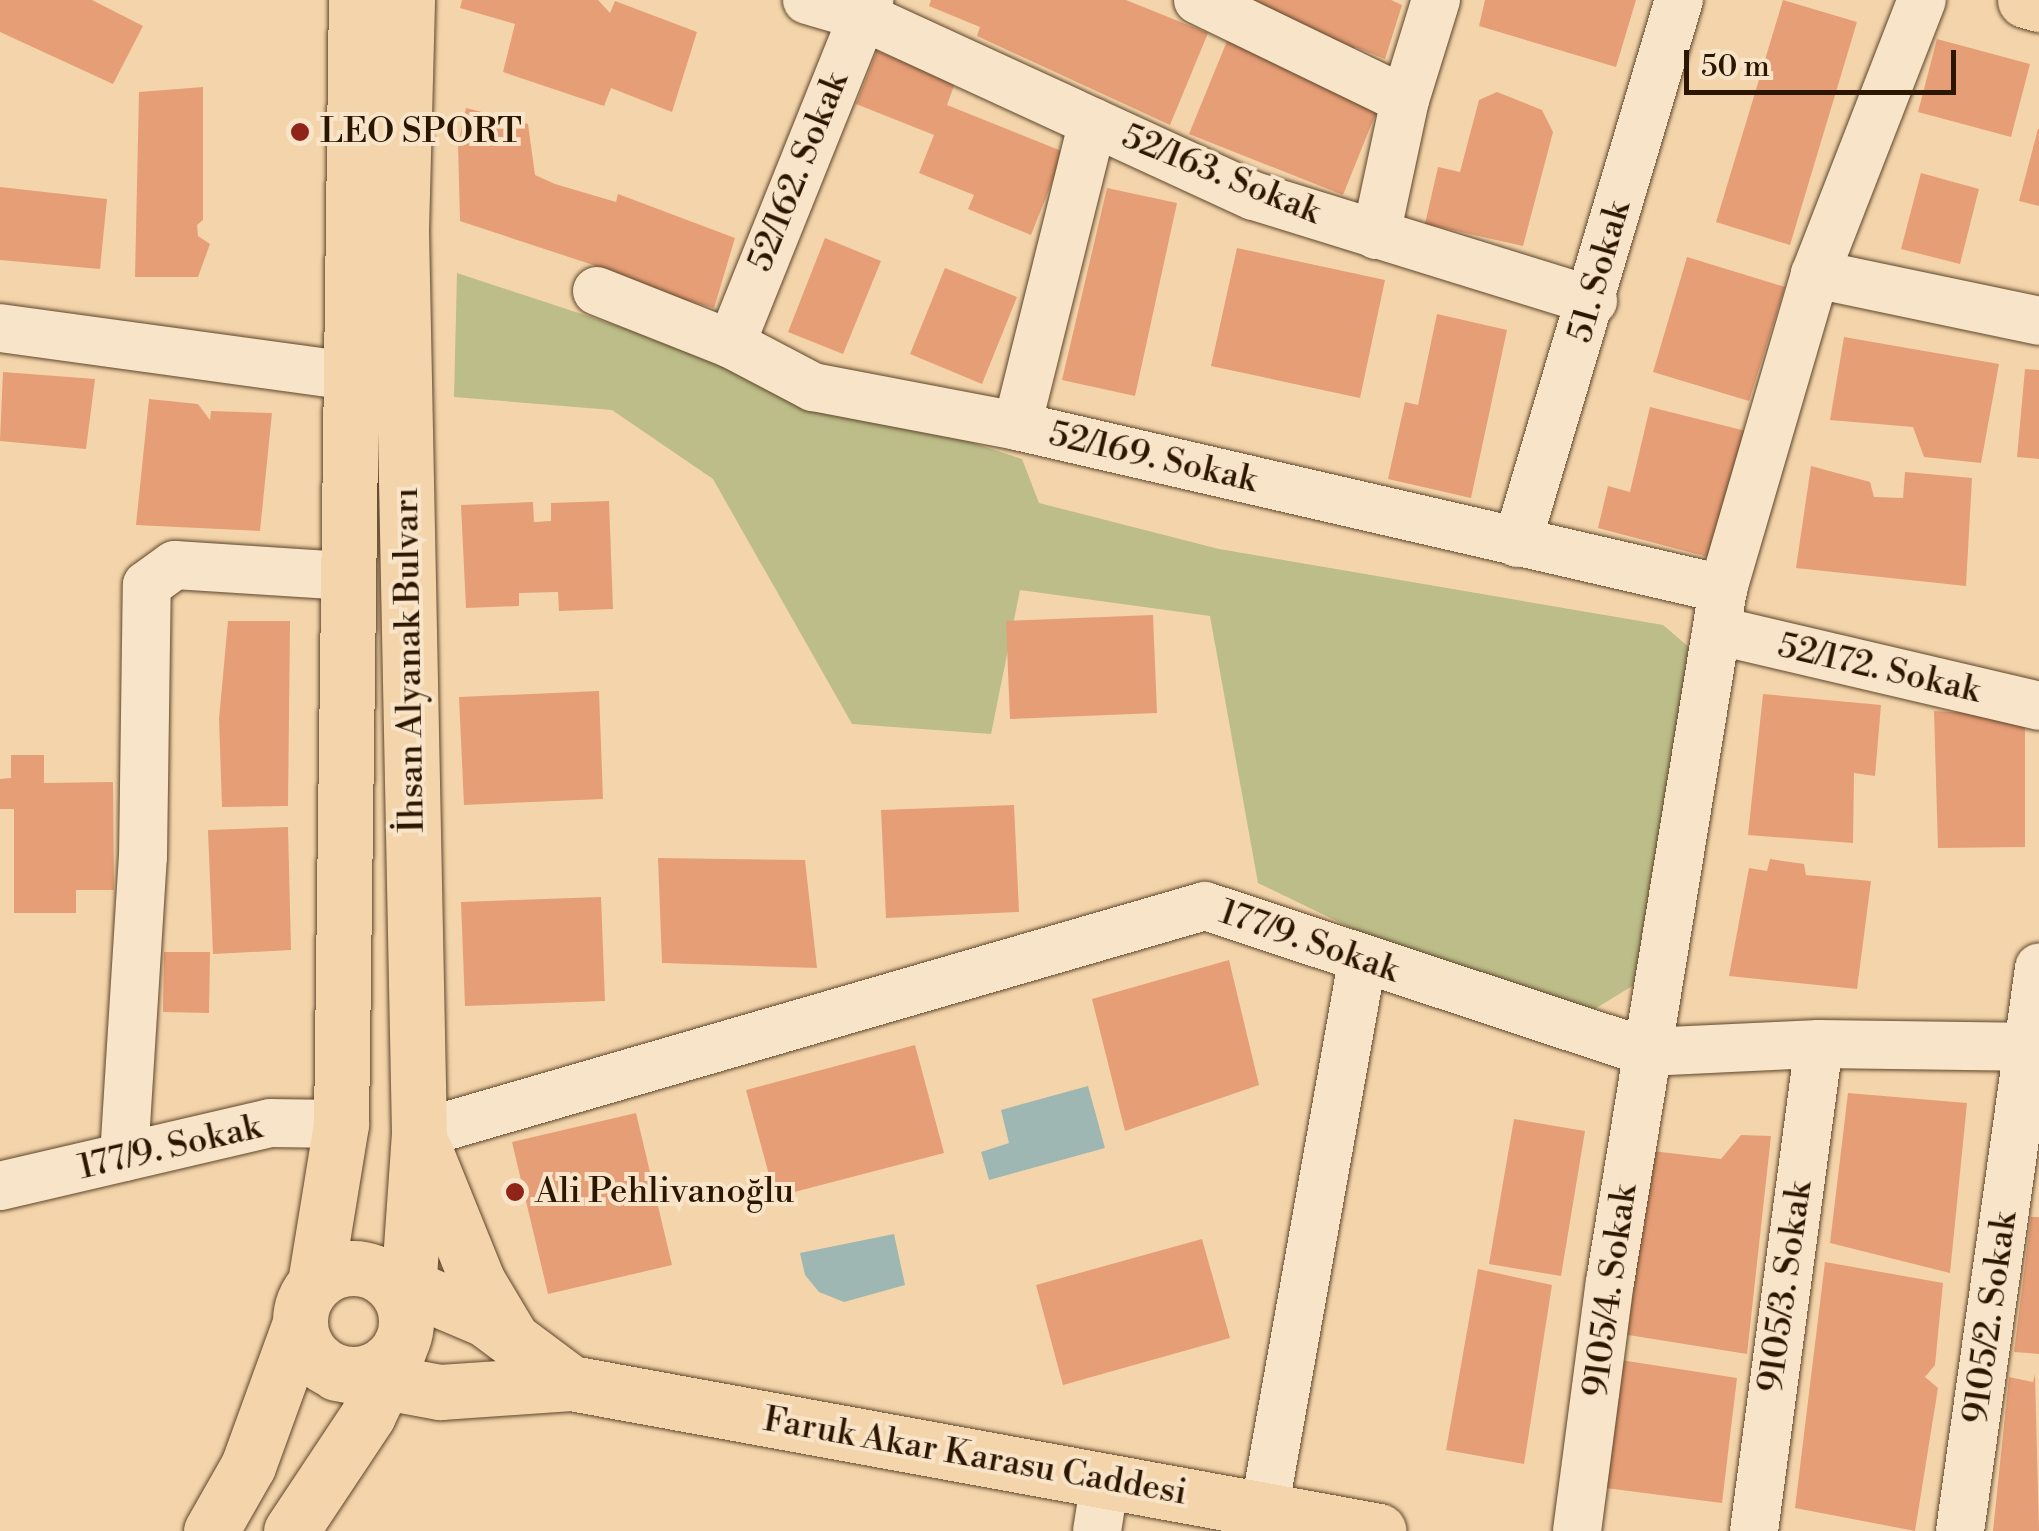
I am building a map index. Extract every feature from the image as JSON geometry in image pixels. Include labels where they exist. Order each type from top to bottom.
[{"type":"main road","name":"İhsan Alyanak Bulvarı","points":[[212,1531],[248,1466],[307,1304],[341,1124],[344,576],[356,0]]},
{"type":"main road","name":"İhsan Alyanak Bulvarı","points":[[292,1531],[323,1485],[385,1330],[419,1134],[401,231],[407,0]]},
{"type":"main road","points":[[2025,0],[2039,4]]},
{"type":"main road","points":[[419,1134],[478,1282],[509,1334]]},
{"type":"main road","points":[[354,1267],[385,1330],[305,1346],[307,1304],[354,1267]]},
{"type":"main road","name":"Faruk Akar Karasu Caddesi","points":[[385,1330],[496,1392],[571,1383],[1101,1506],[1264,1511],[1379,1531]]},
{"type":"main road","name":"Faruk Akar Karasu Caddesi","points":[[385,1330],[509,1334],[571,1383]]},
{"type":"main road","points":[[323,1485],[405,1416],[440,1402],[496,1392]]},
{"type":"street","name":"52/163. Sokak","points":[[807,0],[865,8],[1092,122],[1254,196],[1592,301]]},
{"type":"street","points":[[1199,0],[1405,100]]},
{"type":"street","points":[[1376,235],[1405,100],[1436,0]]},
{"type":"street","name":"51. Sokak","points":[[1517,543],[1679,0]]},
{"type":"street","points":[[1647,1052],[1721,610],[1816,274],[1922,0]]},
{"type":"street","name":"52/162. Sokak","points":[[731,344],[865,8]]},
{"type":"street","points":[[1017,426],[1092,122]]},
{"type":"street","points":[[1816,274],[2039,321]]},
{"type":"street","name":"52/169. Sokak","points":[[597,291],[731,344],[812,388],[1017,426],[1517,543],[1721,610]]},
{"type":"street","points":[[0,328],[350,376]]},
{"type":"street","points":[[124,1157],[143,857],[147,585],[175,565],[344,576]]},
{"type":"street","name":"52/172. Sokak","points":[[1721,610],[2039,706]]},
{"type":"street","name":"177/9. Sokak","points":[[419,1134],[1205,906],[1362,962],[1647,1052],[1819,1044],[2035,1047]]},
{"type":"street","points":[[1264,1511],[1362,962]]},
{"type":"street","name":"9105/2. Sokak","points":[[1960,1531],[2035,1047],[2039,968]]},
{"type":"street","name":"9105/3. Sokak","points":[[1754,1531],[1819,1044]]},
{"type":"street","name":"9105/4. Sokak","points":[[1577,1531],[1647,1052]]},
{"type":"street","name":"177/9. Sokak","points":[[0,1186],[270,1124],[341,1124]]},
{"type":"green space","points":[[457,273],[1022,459],[1039,503],[1219,549],[1663,625],[1697,654],[1647,977],[1593,1010],[1382,943],[1258,883],[1210,616],[1020,590],[991,734],[852,724],[713,479],[612,410],[454,397]]},
{"type":"water","points":[[1088,1086],[1105,1148],[989,1180],[981,1152],[1009,1143],[1001,1110]]},
{"type":"water","points":[[894,1234],[905,1285],[844,1302],[819,1292],[805,1275],[800,1253]]},
{"type":"building","points":[[0,0],[92,0],[143,26],[113,84],[0,32]]},
{"type":"building","points":[[462,0],[598,0],[610,13],[615,1],[697,32],[672,112],[611,88],[604,106],[503,72],[515,24],[460,8]]},
{"type":"building","points":[[931,0],[1126,0],[1208,33],[1170,125],[977,36],[980,27],[929,6]]},
{"type":"building","points":[[1234,0],[1391,0],[1402,5],[1385,59],[1355,47],[1349,62]]},
{"type":"building","points":[[1485,0],[1636,0],[1616,67],[1479,26]]},
{"type":"building","points":[[1783,0],[1857,22],[1790,245],[1716,222]]},
{"type":"building","points":[[1937,39],[2030,64],[2011,137],[1918,112]]},
{"type":"building","points":[[1227,41],[1380,103],[1343,195],[1189,134]]},
{"type":"building","points":[[877,51],[955,83],[947,105],[1064,152],[1031,235],[968,209],[974,195],[919,173],[934,135],[856,104]]},
{"type":"building","points":[[203,87],[203,220],[197,225],[198,236],[210,244],[198,277],[135,277],[139,92]]},
{"type":"building","points":[[1497,92],[1542,110],[1553,132],[1523,246],[1425,224],[1438,167],[1460,172],[1479,100]]},
{"type":"building","points":[[466,108],[528,124],[535,175],[616,202],[618,194],[735,238],[714,308],[593,274],[596,266],[460,221],[458,144]]},
{"type":"building","points":[[2039,129],[2039,206],[2019,201]]},
{"type":"building","points":[[1921,173],[1979,189],[1960,264],[1901,249]]},
{"type":"building","points":[[0,187],[107,199],[100,269],[0,260]]},
{"type":"building","points":[[1107,188],[1177,203],[1135,396],[1062,380]]},
{"type":"building","points":[[825,238],[881,261],[843,354],[788,332]]},
{"type":"building","points":[[1237,248],[1385,280],[1360,398],[1211,366]]},
{"type":"building","points":[[1687,257],[1785,287],[1749,401],[1653,372]]},
{"type":"building","points":[[945,268],[1017,297],[982,384],[910,354]]},
{"type":"building","points":[[1437,314],[1507,330],[1471,498],[1388,479],[1405,402],[1418,405]]},
{"type":"building","points":[[1844,337],[1999,364],[1981,463],[1924,457],[1913,427],[1830,420]]},
{"type":"building","points":[[2025,369],[2039,370],[2039,459],[2017,457]]},
{"type":"building","points":[[3,372],[95,379],[86,449],[0,441]]},
{"type":"building","points":[[149,399],[198,404],[210,420],[211,411],[272,413],[260,531],[136,525]]},
{"type":"building","points":[[1650,407],[1750,432],[1719,560],[1598,528],[1608,486],[1630,492]]},
{"type":"building","points":[[1811,466],[1870,482],[1874,497],[1903,498],[1905,472],[1972,478],[1966,586],[1796,568]]},
{"type":"building","points":[[609,501],[613,609],[559,611],[558,592],[519,593],[519,606],[466,608],[461,505],[533,502],[534,522],[551,521],[551,503]]},
{"type":"building","points":[[1153,615],[1157,713],[1010,719],[1006,621]]},
{"type":"building","points":[[228,621],[290,621],[288,806],[222,807],[219,719]]},
{"type":"building","points":[[599,691],[603,799],[464,805],[459,697]]},
{"type":"building","points":[[1763,694],[1881,705],[1875,776],[1854,773],[1853,843],[1748,835]]},
{"type":"building","points":[[1934,711],[2025,716],[2025,847],[1938,848]]},
{"type":"building","points":[[11,755],[44,755],[44,783],[113,782],[114,890],[76,890],[76,913],[14,913],[14,809],[0,809],[0,779],[11,778]]},
{"type":"building","points":[[1014,805],[1019,912],[886,918],[881,810]]},
{"type":"building","points":[[288,827],[291,950],[213,954],[208,830]]},
{"type":"building","points":[[658,858],[805,860],[817,968],[662,963]]},
{"type":"building","points":[[1770,859],[1804,864],[1806,875],[1871,881],[1857,989],[1729,976],[1749,868],[1767,871]]},
{"type":"building","points":[[601,897],[605,1001],[465,1006],[461,902]]},
{"type":"building","points":[[164,952],[210,952],[209,1013],[163,1012]]},
{"type":"building","points":[[1229,960],[1259,1085],[1125,1131],[1092,999]]},
{"type":"building","points":[[915,1045],[944,1153],[775,1197],[746,1090]]},
{"type":"building","points":[[1848,1093],[1967,1103],[1950,1273],[1830,1243]]},
{"type":"building","points":[[636,1113],[672,1265],[548,1294],[512,1142]]},
{"type":"building","points":[[1514,1119],[1585,1131],[1561,1276],[1489,1264]]},
{"type":"building","points":[[1741,1135],[1771,1136],[1747,1354],[1622,1334],[1652,1151],[1721,1159]]},
{"type":"building","points":[[2031,1217],[2039,1217],[2039,1354],[2014,1352]]},
{"type":"building","points":[[1202,1239],[1230,1338],[1063,1385],[1036,1285]]},
{"type":"building","points":[[1825,1262],[1943,1283],[1935,1365],[1925,1377],[1938,1388],[1915,1531],[1795,1508]]},
{"type":"building","points":[[1478,1269],[1552,1285],[1524,1464],[1446,1450]]},
{"type":"building","points":[[1614,1359],[1737,1378],[1722,1503],[1598,1487]]},
{"type":"building","points":[[2035,1374],[2039,1531],[1993,1531],[2009,1377],[2033,1382]]},
{"type":"place","name":"LEO SPORT","points":[[300,132]]},
{"type":"place","name":"Ali Pehlivanoğlu","points":[[515,1192]]}]
